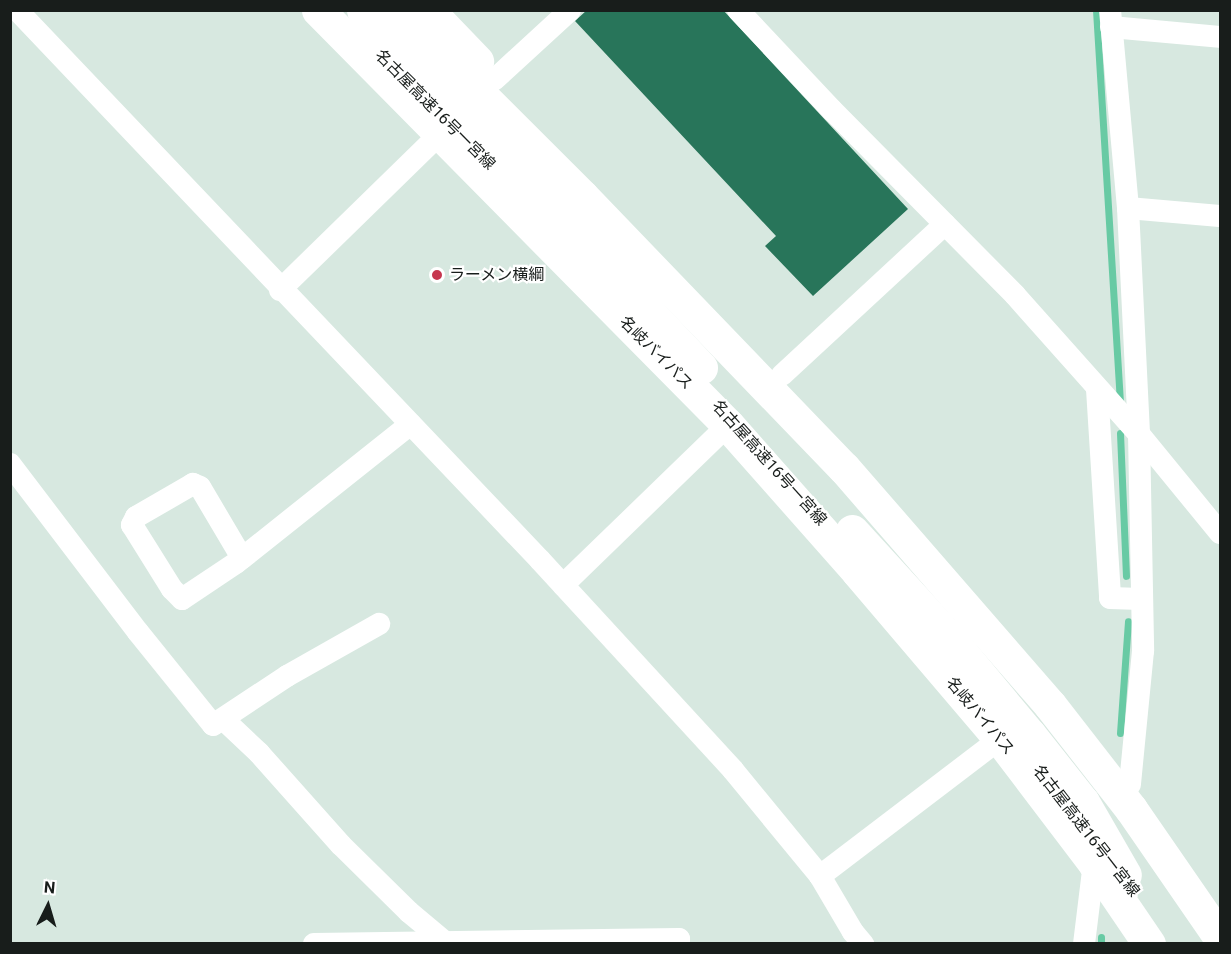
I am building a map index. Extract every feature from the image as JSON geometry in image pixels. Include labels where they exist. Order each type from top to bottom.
[{"type":"highway","name":"名岐バイパス","points":[[318,10],[728,425],[857,571],[1000,739],[1094,863],[1149,944]]},
{"type":"highway","name":"名古屋高速16号一宮線","points":[[338,10],[454,133],[560,233],[987,706],[1057,790],[1135,892],[1168,944]]},
{"type":"highway","points":[[363,10],[702,368],[946,634],[1083,802],[1135,892]]},
{"type":"highway","points":[[396,10],[582,196],[844,468],[1050,705],[1210,909],[1219,944]]},
{"type":"highway","points":[[428,10],[782,375],[984,596],[1131,784],[1210,909],[1221,938]]},
{"type":"street","points":[[17,10],[280,290],[563,585],[733,770],[820,876],[853,932],[863,944]]},
{"type":"street","points":[[494,80],[570,10]]},
{"type":"street","points":[[738,10],[832,110],[1015,295],[1139,434],[1221,533]]},
{"type":"street","points":[[1131,784],[1143,651],[1139,434],[1128,208],[1111,19],[1221,37]]},
{"type":"street","points":[[280,290],[439,135]]},
{"type":"street","points":[[1128,208],[1221,216]]},
{"type":"street","points":[[782,375],[945,224]]},
{"type":"street","points":[[1097,389],[1110,598],[1141,599]]},
{"type":"street","points":[[242,558],[200,487],[193,484],[136,517],[132,525],[172,589],[182,599],[242,558],[411,424]]},
{"type":"street","points":[[563,585],[728,425]]},
{"type":"street","points":[[10,464],[138,632],[213,725],[287,676],[379,624]]},
{"type":"street","points":[[223,720],[259,753],[341,845],[409,912],[445,942]]},
{"type":"street","points":[[820,876],[1000,739]]},
{"type":"street","points":[[1084,944],[1094,863]]},
{"type":"street","points":[[314,944],[679,939],[679,944]]},
{"type":"building","points":[[587,10],[723,10],[908,209],[813,296],[765,246],[776,236],[575,21]]},
{"type":"waterway","points":[[1096,10],[1120,401]]},
{"type":"waterway","points":[[1120,433],[1126,576]]},
{"type":"waterway","points":[[1120,733],[1128,621]]},
{"type":"waterway","points":[[1101,937],[1101,944]]},
{"type":"place","name":"ラーメン横綱","points":[[437,275]]}]
